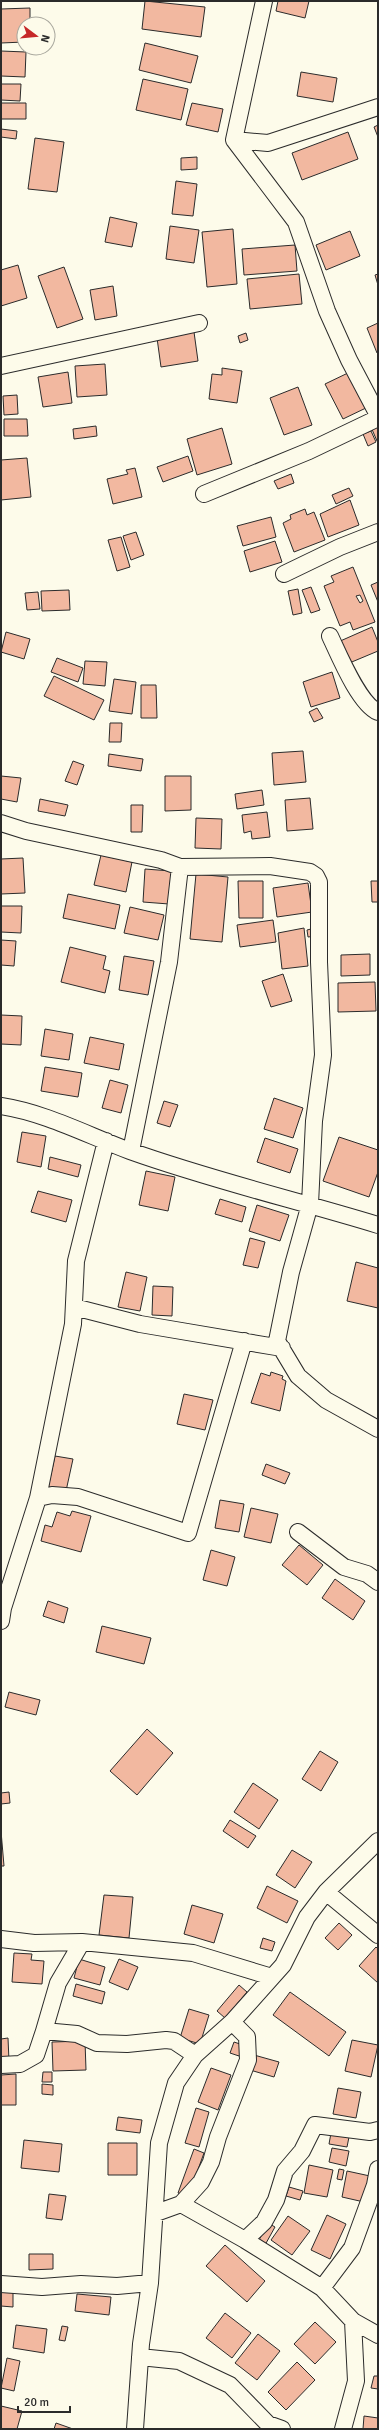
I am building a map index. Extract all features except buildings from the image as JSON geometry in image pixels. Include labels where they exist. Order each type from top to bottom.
[{"type":"street","points":[[204,494],[309,451],[378,416],[349,360],[327,311],[296,222],[234,140],[264,1]]},
{"type":"street","points":[[234,140],[268,143],[378,107]]},
{"type":"street","points":[[1,366],[199,323]]},
{"type":"street","points":[[284,574],[340,547],[378,532]]},
{"type":"street","points":[[330,636],[354,684],[372,709],[378,712]]},
{"type":"street","points":[[1,823],[26,831],[162,860],[180,867],[270,866],[310,872],[319,882],[319,962],[323,1055],[314,1121],[310,1204],[291,1272],[277,1341],[298,1376],[326,1400],[378,1429]]},
{"type":"street","points":[[131,1151],[168,962],[180,867]]},
{"type":"street","points":[[1,1106],[48,1118],[131,1151],[280,1198],[310,1204],[378,1225]]},
{"type":"street","points":[[1,1621],[3,1608],[38,1498],[66,1362],[74,1307],[76,1261],[106,1141]]},
{"type":"street","points":[[74,1307],[140,1324],[282,1348]]},
{"type":"street","points":[[38,1498],[52,1495],[78,1497],[188,1533],[244,1341]]},
{"type":"street","points":[[298,1532],[344,1567],[368,1574],[378,1582]]},
{"type":"street","points":[[135,2429],[140,2356],[150,2283],[156,2213],[159,2143],[176,2083],[195,2055],[232,2022],[283,1965],[307,1917],[326,1892],[378,1840]]},
{"type":"street","points":[[326,1892],[378,1935]]},
{"type":"street","points":[[1,1939],[34,1943],[82,1942],[194,1953],[272,1977]]},
{"type":"street","points":[[1,2064],[20,2064],[36,2055],[58,1983],[82,1942]]},
{"type":"street","points":[[156,2213],[181,2204],[201,2182],[211,2162],[218,2137],[248,2060],[247,2037],[232,2022]]},
{"type":"street","points":[[44,2031],[77,2034],[97,2043],[127,2044],[166,2040],[174,2041],[195,2055]]},
{"type":"street","points":[[245,2240],[264,2222],[276,2200],[285,2171],[302,2151],[315,2125],[370,2132],[378,2130]]},
{"type":"street","points":[[322,2288],[352,2248],[375,2185],[378,2169]]},
{"type":"street","points":[[181,2204],[245,2240],[322,2288],[353,2321],[378,2335]]},
{"type":"street","points":[[1,2284],[42,2287],[81,2284],[116,2286],[150,2283]]},
{"type":"street","points":[[343,2429],[356,2381],[353,2321]]},
{"type":"street","points":[[140,2356],[179,2361],[230,2385],[268,2424],[282,2429]]}]
